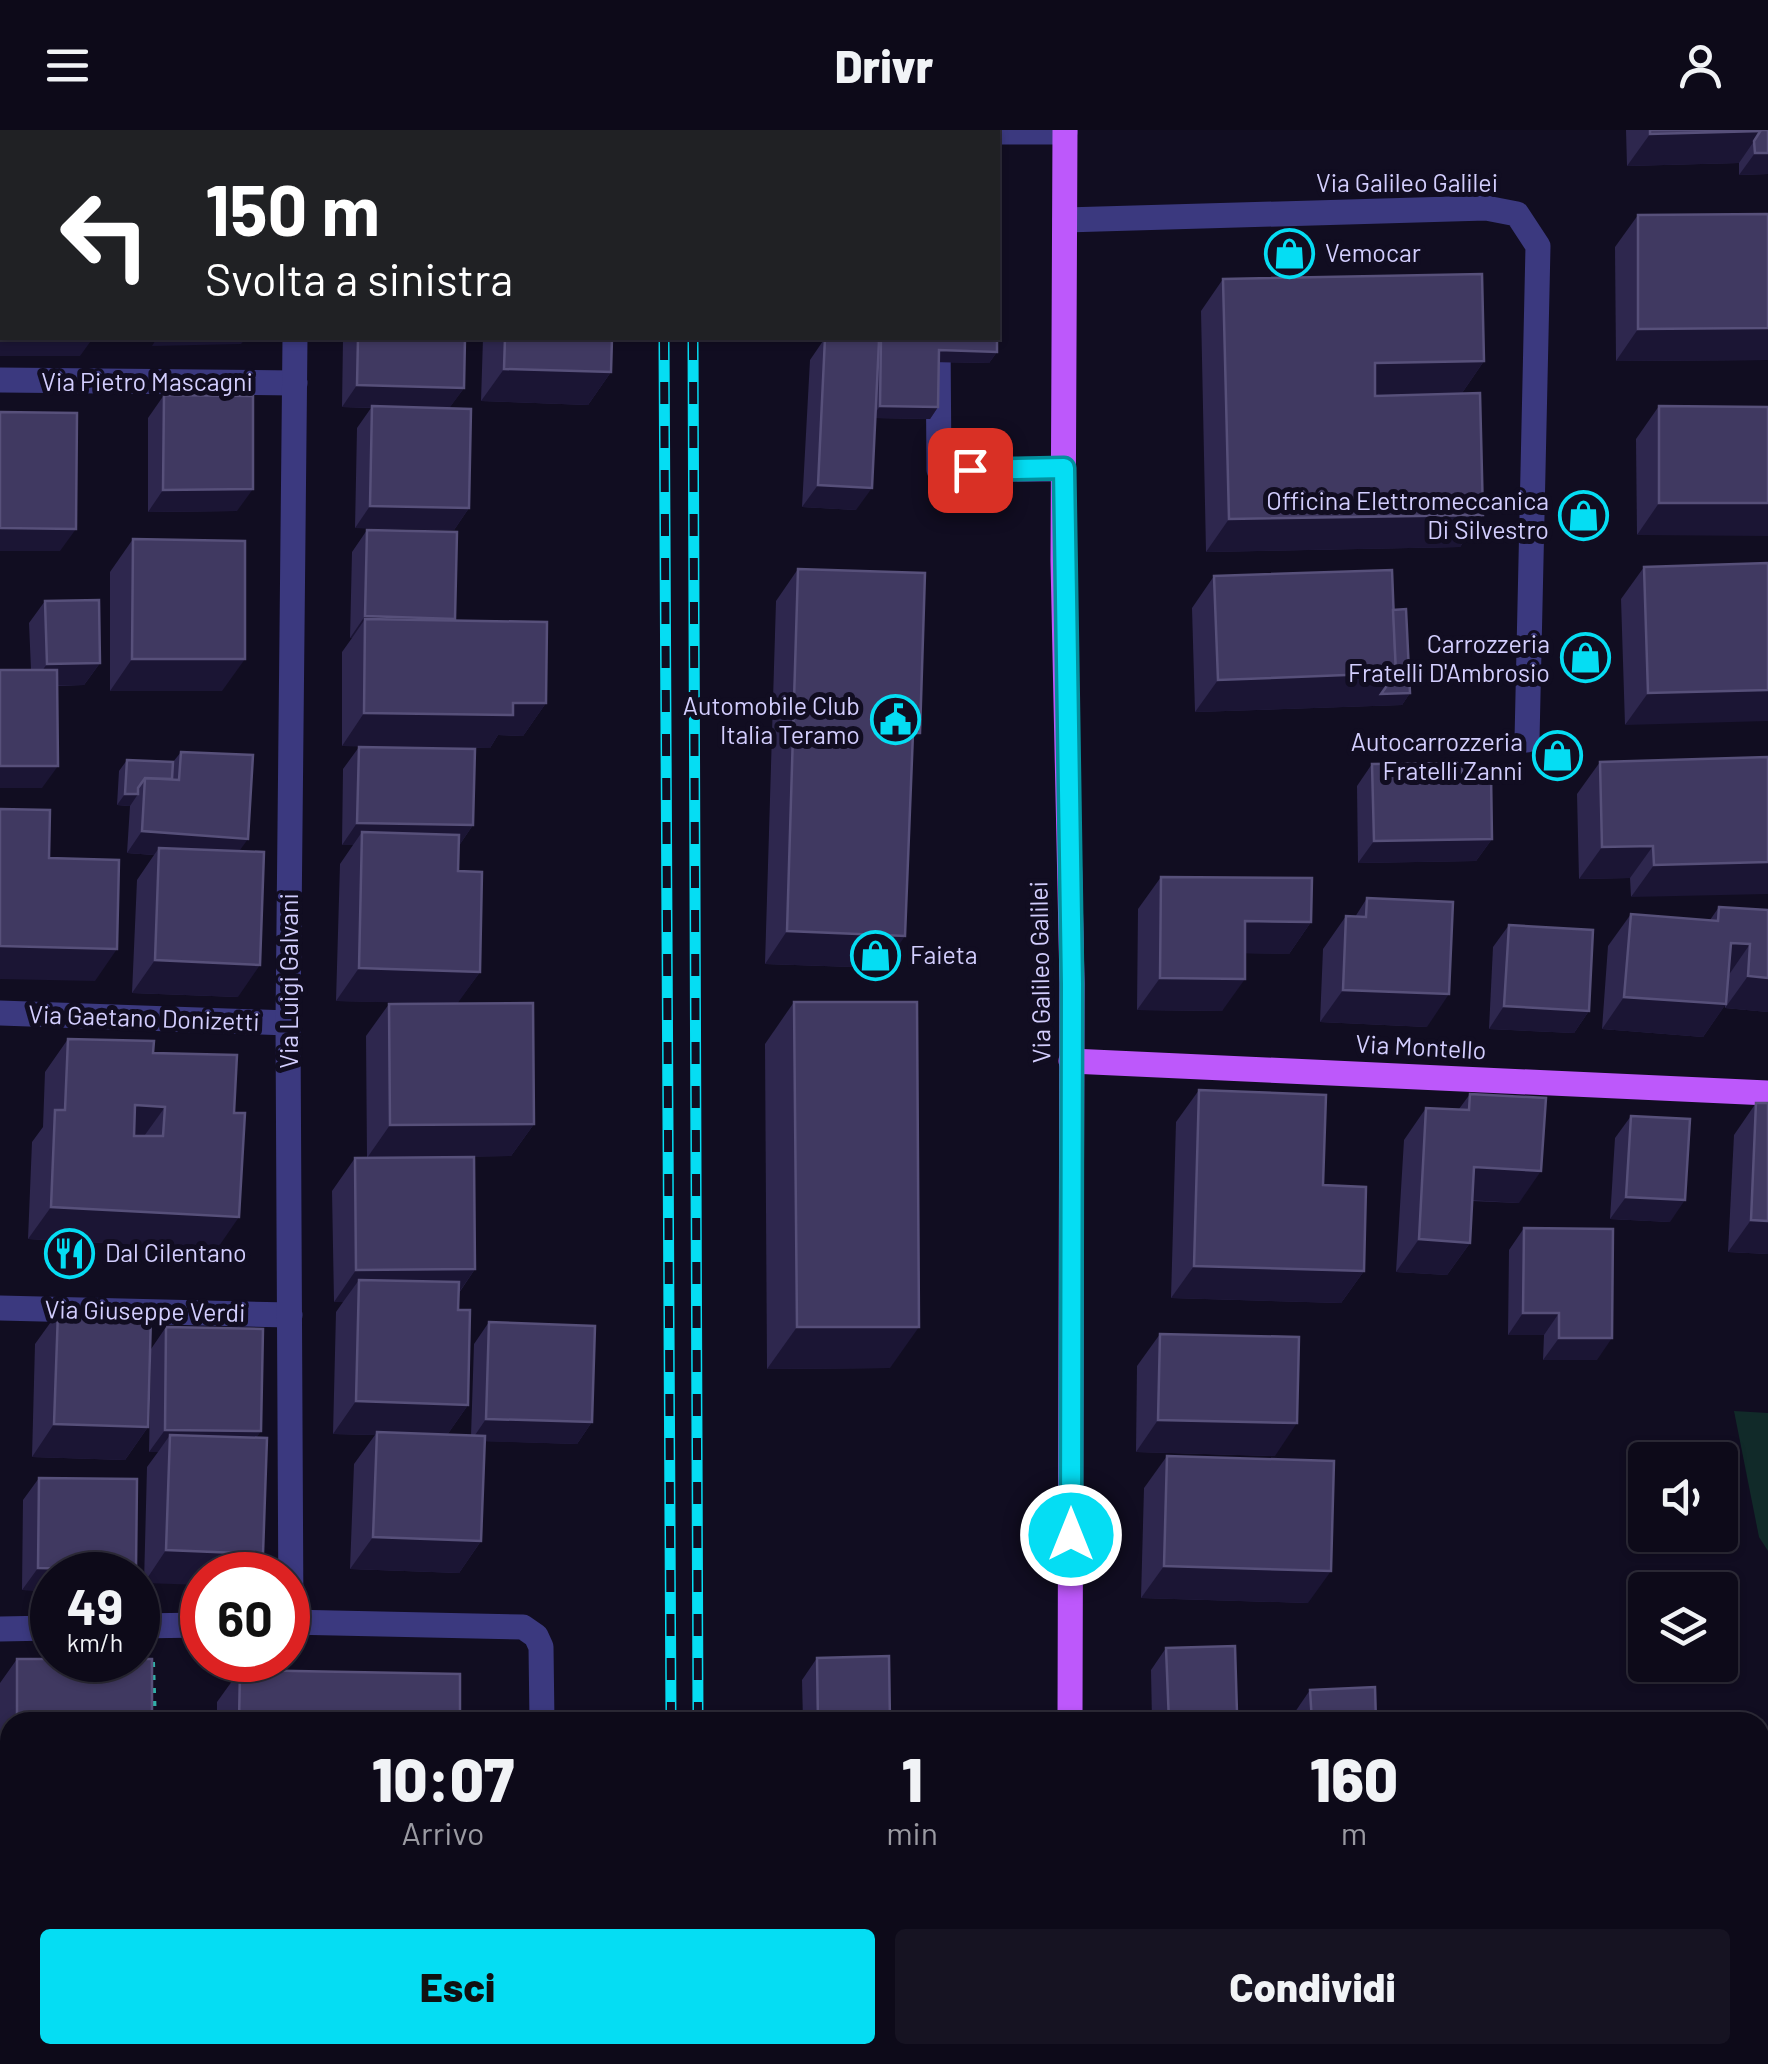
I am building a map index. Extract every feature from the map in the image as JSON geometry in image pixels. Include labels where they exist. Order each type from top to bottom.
[{"type":"main road","name":"Via Galileo Galilei","points":[[1065,131],[1064,468],[1071,1062],[1070,1712]]},
{"type":"main road","name":"Via Montello","points":[[1071,1062],[1768,1093]]},
{"type":"street","points":[[1000,132],[1065,131]]},
{"type":"street","name":"Via Galileo Galilei","points":[[1065,220],[1486,208],[1517,214],[1538,246],[1528,740]]},
{"type":"street","name":"Via Luigi Galvani","points":[[289,1552],[288,1023],[295,340]]},
{"type":"street","points":[[938,340],[940,470],[1064,468]]},
{"type":"street","name":"Via Pietro Mascagni","points":[[0,380],[294,383]]},
{"type":"street","name":"Via Gaetano Donizetti","points":[[0,1013],[288,1023]]},
{"type":"street","name":"Via Giuseppe Verdi","points":[[0,1308],[290,1315]]},
{"type":"street","points":[[310,1622],[524,1627],[536,1636],[540,1647],[542,1712]]},
{"type":"street","points":[[0,1629],[30,1628]]},
{"type":"path","points":[[150,1682],[153,1712]]},
{"type":"green space","points":[[1734,1411],[1768,1413],[1768,1551],[1759,1537]]},
{"type":"building","points":[[1650,130],[1761,130],[1761,131],[1650,134]]},
{"type":"building","points":[[1761,130],[1768,130],[1768,153],[1755,153],[1754,141]]},
{"type":"building","points":[[1768,214],[1768,328],[1638,329],[1638,215]]},
{"type":"building","points":[[1482,274],[1484,361],[1375,363],[1375,396],[1480,393],[1483,515],[1229,519],[1223,279]]},
{"type":"building","points":[[358,340],[465,340],[464,388],[357,385]]},
{"type":"building","points":[[505,340],[612,340],[611,372],[504,369]]},
{"type":"building","points":[[825,340],[879,341],[872,488],[818,485]]},
{"type":"building","points":[[881,340],[997,340],[997,352],[939,350],[938,407],[880,406]]},
{"type":"building","points":[[164,395],[253,396],[253,489],[163,490]]},
{"type":"building","points":[[372,406],[471,409],[469,508],[370,506]]},
{"type":"building","points":[[1659,406],[1768,407],[1768,503],[1659,503]]},
{"type":"building","points":[[0,412],[77,413],[76,529],[0,528]]},
{"type":"building","points":[[367,530],[457,532],[455,619],[365,616]]},
{"type":"building","points":[[133,539],[245,541],[245,659],[132,659]]},
{"type":"building","points":[[1768,563],[1768,690],[1648,693],[1644,567]]},
{"type":"building","points":[[798,569],[925,573],[920,733],[913,733],[905,936],[787,931]]},
{"type":"building","points":[[1392,570],[1396,673],[1218,680],[1214,576]]},
{"type":"building","points":[[99,600],[100,663],[47,664],[45,601]]},
{"type":"building","points":[[1406,609],[1410,693],[1381,694],[1396,673],[1393,610]]},
{"type":"building","points":[[365,619],[547,622],[546,703],[513,703],[513,715],[364,713]]},
{"type":"building","points":[[0,670],[57,670],[58,766],[0,766]]},
{"type":"building","points":[[359,747],[475,749],[473,825],[357,823]]},
{"type":"building","points":[[181,752],[253,755],[248,839],[142,831],[145,778],[179,780]]},
{"type":"building","points":[[1768,757],[1768,862],[1654,865],[1653,846],[1602,847],[1600,762]]},
{"type":"building","points":[[127,760],[173,762],[172,779],[145,778],[138,794],[125,794]]},
{"type":"building","points":[[1462,763],[1462,774],[1491,774],[1492,839],[1374,841],[1372,764]]},
{"type":"building","points":[[0,809],[50,810],[49,858],[119,860],[117,949],[0,946]]},
{"type":"building","points":[[362,832],[459,835],[458,871],[482,872],[480,972],[359,968]]},
{"type":"building","points":[[159,848],[264,852],[260,965],[155,960]]},
{"type":"building","points":[[1161,877],[1312,878],[1311,922],[1245,921],[1245,979],[1160,978]]},
{"type":"building","points":[[1367,898],[1453,902],[1449,994],[1343,990],[1346,916],[1366,917]]},
{"type":"building","points":[[1719,907],[1768,910],[1768,978],[1748,976],[1750,944],[1731,943],[1726,1004],[1624,997],[1631,914],[1718,921]]},
{"type":"building","points":[[1509,925],[1593,930],[1589,1011],[1504,1006]]},
{"type":"building","points":[[794,1002],[917,1002],[919,1327],[797,1327]]},
{"type":"building","points":[[533,1003],[534,1124],[390,1125],[389,1004]]},
{"type":"building","points":[[68,1039],[154,1041],[153,1053],[237,1055],[234,1113],[245,1113],[239,1217],[51,1207],[55,1110],[65,1110]],"holes":[[[135,1105],[165,1107],[163,1136],[134,1136]]]},
{"type":"building","points":[[1199,1090],[1326,1095],[1323,1185],[1366,1187],[1364,1271],[1194,1266]]},
{"type":"building","points":[[1470,1094],[1546,1098],[1541,1171],[1474,1167],[1470,1243],[1419,1239],[1426,1108],[1469,1110]]},
{"type":"building","points":[[1756,1103],[1768,1103],[1768,1221],[1751,1220]]},
{"type":"building","points":[[1631,1116],[1690,1119],[1685,1200],[1626,1197]]},
{"type":"building","points":[[474,1157],[475,1269],[356,1270],[355,1158]]},
{"type":"building","points":[[1524,1228],[1613,1229],[1612,1338],[1559,1338],[1559,1313],[1523,1313]]},
{"type":"building","points":[[359,1280],[459,1282],[458,1310],[470,1310],[468,1405],[356,1401]]},
{"type":"building","points":[[58,1312],[151,1315],[148,1427],[54,1424]]},
{"type":"building","points":[[489,1322],[595,1326],[592,1422],[486,1419]]},
{"type":"building","points":[[166,1327],[263,1329],[261,1431],[165,1430]]},
{"type":"building","points":[[1160,1334],[1299,1337],[1297,1423],[1158,1420]]},
{"type":"building","points":[[377,1432],[485,1436],[481,1541],[373,1537]]},
{"type":"building","points":[[170,1435],[267,1438],[263,1552],[166,1550]]},
{"type":"building","points":[[1167,1456],[1334,1461],[1331,1571],[1164,1566]]},
{"type":"building","points":[[39,1478],[137,1479],[136,1552],[38,1552]]},
{"type":"building","points":[[1235,1646],[1237,1712],[1169,1712],[1166,1648]]},
{"type":"building","points":[[889,1656],[890,1712],[818,1712],[817,1658]]},
{"type":"building","points":[[17,1659],[30,1659],[30,1682],[152,1682],[152,1712],[17,1712]]},
{"type":"building","points":[[310,1671],[460,1674],[460,1712],[239,1712],[240,1682],[310,1682]]},
{"type":"building","points":[[1375,1687],[1376,1712],[1311,1712],[1310,1690]]},
{"type":"railway","points":[[664,340],[671,1712]]},
{"type":"railway","points":[[693,340],[698,1712]]},
{"type":"place","name":"Vemocar","points":[[1290,253]]},
{"type":"place","name":"Officina Elettromeccanica Di Silvestro","points":[[1584,515]]},
{"type":"place","name":"Carrozzeria Fratelli D'Ambrosio","points":[[1585,658]]},
{"type":"place","name":"Automobile Club Italia Teramo","points":[[895,720]]},
{"type":"place","name":"Autocarrozzeria Fratelli Zanni","points":[[1558,756]]},
{"type":"place","name":"Faieta","points":[[875,955]]},
{"type":"place","name":"Dal Cilentano","points":[[70,1253]]},
{"type":"route","points":[[970,470],[1064,468],[1072,984],[1071,1535]]}]
